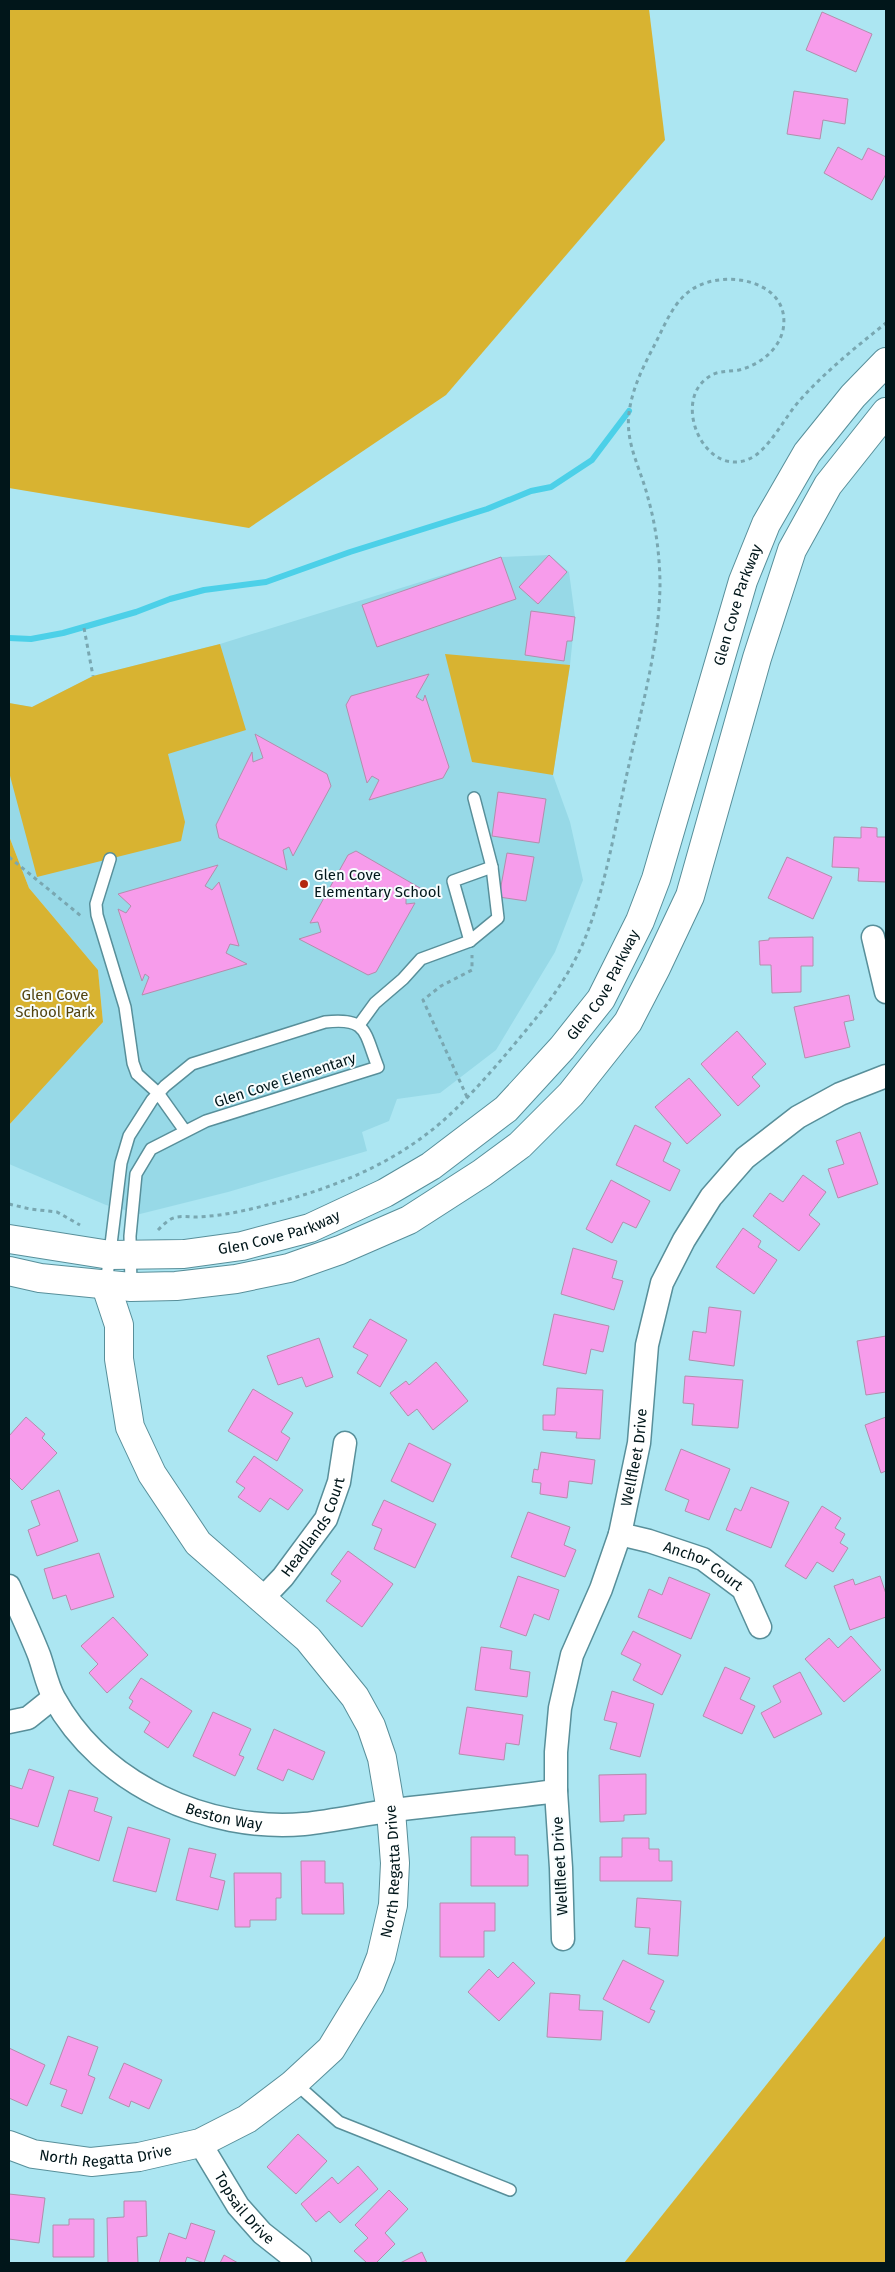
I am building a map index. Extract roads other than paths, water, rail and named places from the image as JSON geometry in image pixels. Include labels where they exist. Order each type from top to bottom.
[{"type":"main road","name":"Glen Cove Parkway","points":[[9,1239],[121,1246],[184,1254],[242,1246],[310,1228],[385,1193],[432,1166],[506,1109],[562,1048],[601,999],[640,921],[661,860],[743,581],[766,524],[807,453],[853,396],[886,362]]},
{"type":"main road","points":[[9,1271],[40,1278],[119,1286],[176,1286],[236,1279],[289,1268],[340,1250],[409,1220],[482,1173],[520,1145],[571,1094],[628,1022],[690,896],[757,658],[792,550],[828,484],[886,412]]},
{"type":"main road","name":"North Regatta Drive","points":[[9,2145],[33,2154],[91,2162],[139,2157],[200,2143],[247,2119],[295,2083],[332,2049],[370,1985],[381,1957],[393,1905],[395,1863],[391,1811],[382,1758],[371,1726],[355,1696],[308,1640],[198,1543],[152,1474],[130,1427],[119,1359],[119,1286]]},
{"type":"street","points":[[873,937],[886,992]]},
{"type":"street","name":"Wellfleet Drive","points":[[563,1938],[556,1791],[556,1752],[560,1708],[572,1655],[601,1589],[620,1534],[638,1443],[647,1345],[662,1283],[684,1240],[711,1196],[745,1158],[798,1117],[840,1094],[886,1076]]},
{"type":"street","name":"Headlands Court","points":[[261,1600],[283,1577],[326,1519],[339,1482],[345,1443]]},
{"type":"street","name":"Anchor Court","points":[[620,1534],[649,1541],[703,1559],[744,1589],[760,1627]]},
{"type":"street","name":"Beston Way","points":[[9,1586],[39,1654],[54,1698],[85,1742],[119,1773],[166,1800],[212,1817],[264,1823],[304,1824],[391,1811],[556,1791]]},
{"type":"street","points":[[9,1722],[28,1718],[54,1698]]},
{"type":"street","name":"Topsail Drive","points":[[200,2143],[238,2206],[262,2233],[300,2263]]},
{"type":"lane","points":[[359,1025],[374,1003],[403,979],[421,959],[470,941],[498,918],[492,867],[474,798]]},
{"type":"lane","points":[[110,859],[96,904],[97,914],[125,1007],[133,1063],[137,1074],[158,1094],[185,1131]]},
{"type":"lane","points":[[470,941],[453,881],[492,867]]},
{"type":"lane","name":"Glen Cove Elementary","points":[[343,1020],[356,1022],[362,1028],[378,1066],[224,1115],[185,1131],[151,1149],[136,1174],[121,1246],[119,1286],[121,1163],[129,1136],[139,1118],[170,1080],[192,1064],[325,1022],[343,1020]]},
{"type":"lane","points":[[295,2083],[338,2122],[510,2190]]},
{"type":"waterway","points":[[9,638],[31,639],[63,633],[204,590],[266,582],[350,552],[487,509],[531,491],[551,487],[592,460],[629,411]]},
{"type":"place","name":"Glen Cove Elementary School","points":[[304,884]]},
{"type":"park label","name":"Glen Cove School Park","points":[[55,1004]]}]
